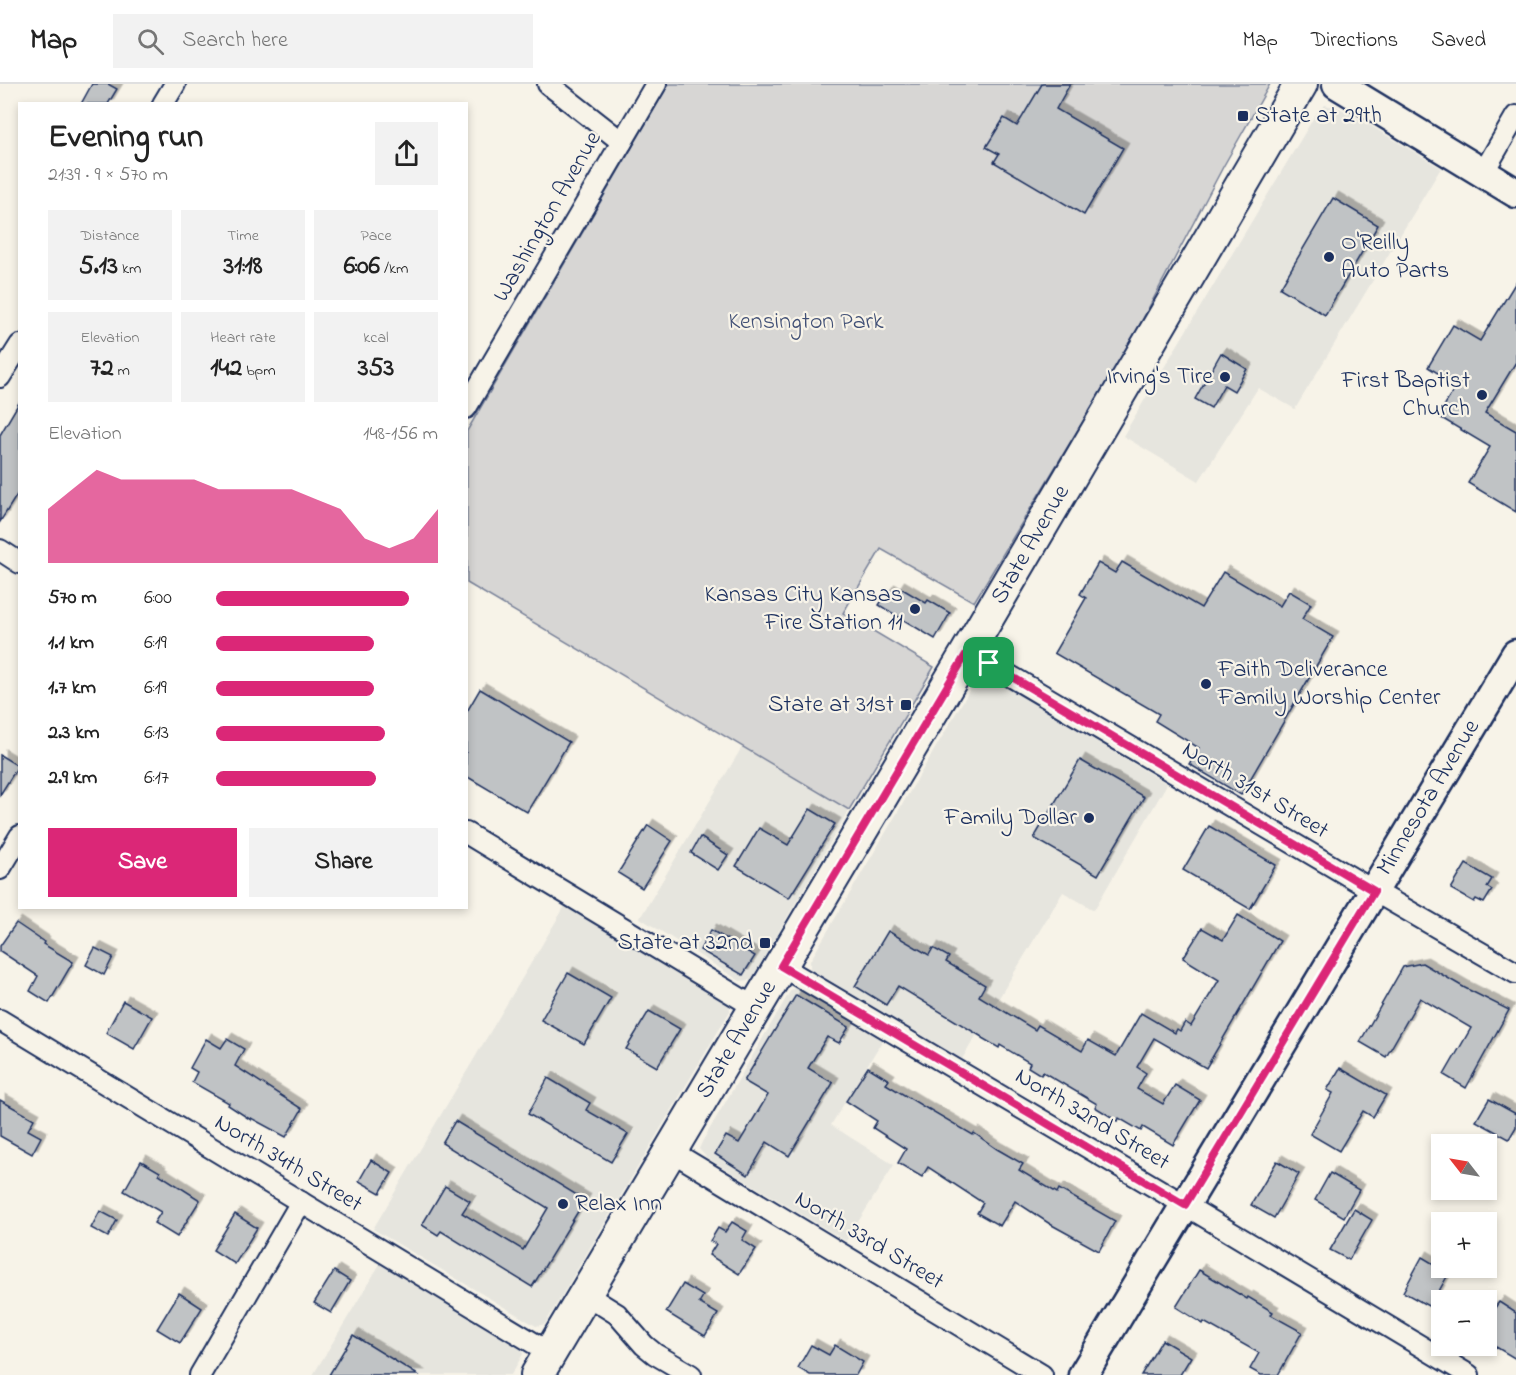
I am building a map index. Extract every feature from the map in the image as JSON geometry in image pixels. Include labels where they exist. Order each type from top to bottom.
[{"type":"main road","name":"State Avenue","points":[[544,1364],[968,651],[1301,84]]},
{"type":"main road","points":[[1337,84],[1516,193]]},
{"type":"main road","name":"Minnesota Avenue","points":[[1083,1375],[1516,654]]},
{"type":"street","points":[[164,102],[175,84]]},
{"type":"street","points":[[548,84],[622,142]]},
{"type":"street","name":"Washington Avenue","points":[[468,405],[656,84]]},
{"type":"street","points":[[1483,173],[1516,116]]},
{"type":"street","points":[[0,377],[18,348]]},
{"type":"street","points":[[0,550],[18,561]]},
{"type":"street","name":"North 31st Street","points":[[968,651],[1516,973]]},
{"type":"street","points":[[468,834],[756,1008]]},
{"type":"street","points":[[0,869],[18,839]]},
{"type":"street","name":"North 32nd Street","points":[[781,966],[1469,1375]]},
{"type":"street","name":"North 34th Street","points":[[0,1020],[301,1202],[544,1364]]},
{"type":"street","name":"North 33rd Street","points":[[671,1150],[1042,1375]]},
{"type":"street","points":[[200,1375],[301,1202]]},
{"type":"street","points":[[585,1294],[617,1314],[655,1354],[691,1375]]},
{"type":"shaded area","points":[[1325,105],[1339,108],[1356,117],[1441,168],[1295,409],[1258,388],[1199,481],[1123,436],[1316,114]]},
{"type":"shaded area","points":[[987,675],[1167,784],[1094,910],[1063,892],[962,1059],[810,969],[810,961],[972,686],[981,677]]},
{"type":"shaded area","points":[[742,747],[849,810],[751,980],[740,981],[640,918]]},
{"type":"shaded area","points":[[565,906],[729,1003],[730,1011],[545,1324],[536,1326],[373,1229]]},
{"type":"shaded area","points":[[799,986],[884,1038],[831,1125],[894,1165],[846,1241],[706,1157],[699,1149],[791,990]]},
{"type":"shaded area","points":[[380,1264],[520,1346],[523,1354],[511,1375],[313,1375]]},
{"type":"green space","name":"Kensington Park","points":[[669,84],[1270,84],[1223,167],[1129,345],[974,602],[881,549],[843,613],[934,667],[849,810],[468,584],[468,429]]},
{"type":"building","points":[[92,84],[108,84],[117,89],[109,102],[82,102]]},
{"type":"building","points":[[1042,84],[1070,84],[1056,109],[1123,148],[1084,215],[994,162],[999,154],[986,147],[1004,118],[1017,126]]},
{"type":"building","name":"O'Reilly Auto Parts","points":[[1333,198],[1378,225],[1325,315],[1280,288]]},
{"type":"building","name":"First Baptist Church","points":[[1516,282],[1516,362],[1485,413],[1516,431],[1516,512],[1468,483],[1490,447],[1438,416],[1457,385],[1428,367],[1453,325],[1480,341]]},
{"type":"building","name":"Irving's Tire","points":[[1221,353],[1247,369],[1234,391],[1224,385],[1211,408],[1195,399]]},
{"type":"building","points":[[18,404],[18,493],[0,522],[0,435]]},
{"type":"building","name":"Faith Deliverance Family Worship Center","points":[[1122,562],[1201,608],[1223,572],[1280,606],[1289,591],[1311,604],[1302,619],[1333,637],[1241,795],[1189,764],[1199,748],[1155,721],[1159,714],[1054,653],[1086,598],[1080,594],[1098,563],[1115,573]]},
{"type":"building","name":"Kansas City Kansas Fire Station 11","points":[[899,587],[926,603],[928,600],[950,613],[935,639],[879,605],[889,590],[895,593]]},
{"type":"building","points":[[480,689],[569,742],[527,812],[468,777],[468,710]]},
{"type":"building","points":[[0,755],[18,766],[0,795]]},
{"type":"building","name":"Family Dollar","points":[[1080,760],[1144,797],[1098,875],[1034,838]]},
{"type":"building","points":[[810,809],[835,824],[789,898],[736,866],[759,828],[788,845]]},
{"type":"building","points":[[648,825],[672,841],[642,888],[618,873]]},
{"type":"building","points":[[1209,826],[1276,865],[1250,909],[1183,870]]},
{"type":"building","points":[[700,837],[728,855],[718,870],[691,853]]},
{"type":"building","points":[[1466,864],[1492,879],[1487,887],[1492,890],[1484,903],[1476,899],[1474,902],[1451,889]]},
{"type":"building","points":[[1238,915],[1280,941],[1206,1068],[1154,1038],[1137,1067],[1146,1073],[1137,1089],[1163,1104],[1175,1085],[1200,1100],[1173,1145],[1143,1127],[1141,1131],[1119,1118],[1118,1121],[1095,1107],[1097,1104],[1043,1072],[1041,1075],[1028,1067],[1030,1063],[1000,1045],[999,1048],[898,986],[886,1005],[855,986],[888,931],[929,955],[933,948],[949,957],[946,962],[985,985],[979,996],[1035,1030],[1038,1025],[1082,1051],[1088,1040],[1116,1056],[1141,1013],[1175,1033],[1177,1029],[1180,1031],[1185,1022],[1191,1026],[1219,980],[1183,958],[1202,928],[1223,940]]},
{"type":"building","points":[[16,923],[44,942],[43,944],[73,962],[49,1003],[30,991],[38,976],[0,951],[0,946]]},
{"type":"building","points":[[711,930],[755,956],[743,975],[700,950]]},
{"type":"building","points":[[95,948],[113,957],[104,975],[86,965]]},
{"type":"building","points":[[1422,963],[1509,1010],[1466,1088],[1444,1075],[1471,1028],[1420,998],[1386,1057],[1360,1042],[1403,967]]},
{"type":"building","points":[[568,973],[611,998],[584,1044],[541,1020]]},
{"type":"building","points":[[796,995],[849,1027],[839,1043],[827,1037],[808,1068],[833,1083],[789,1156],[767,1142],[748,1175],[715,1154],[726,1136],[739,1143],[768,1095],[744,1081]]},
{"type":"building","points":[[123,1001],[152,1017],[134,1049],[106,1033]]},
{"type":"building","points":[[649,1011],[680,1029],[657,1067],[626,1049]]},
{"type":"building","points":[[206,1039],[221,1048],[227,1039],[244,1049],[235,1066],[302,1109],[286,1137],[251,1118],[251,1120],[228,1105],[229,1103],[192,1082],[197,1072],[190,1068]]},
{"type":"building","points":[[868,1067],[889,1080],[886,1084],[973,1135],[974,1133],[1023,1164],[1019,1170],[1057,1193],[1059,1189],[1115,1221],[1099,1251],[1050,1224],[1015,1201],[1000,1226],[977,1213],[983,1203],[928,1167],[922,1177],[898,1163],[906,1149],[873,1128],[877,1121],[846,1101]]},
{"type":"building","points":[[1340,1068],[1386,1095],[1373,1117],[1363,1111],[1339,1151],[1310,1134],[1333,1093],[1327,1090]]},
{"type":"building","points":[[548,1078],[590,1103],[586,1110],[628,1134],[611,1162],[528,1114]]},
{"type":"building","points":[[1489,1099],[1516,1114],[1516,1127],[1509,1139],[1476,1121]]},
{"type":"building","points":[[0,1100],[34,1119],[28,1130],[41,1137],[32,1154],[0,1136]]},
{"type":"building","name":"Relax Inn","points":[[455,1121],[585,1200],[532,1287],[441,1231],[438,1235],[422,1225],[445,1186],[470,1201],[462,1213],[523,1250],[548,1208],[442,1143]]},
{"type":"building","points":[[371,1160],[392,1173],[380,1193],[359,1181]]},
{"type":"building","points":[[141,1161],[200,1200],[177,1237],[154,1223],[161,1212],[124,1191]]},
{"type":"building","points":[[1277,1161],[1299,1174],[1274,1218],[1251,1205]]},
{"type":"building","points":[[1330,1173],[1359,1190],[1344,1217],[1315,1200]]},
{"type":"building","points":[[1354,1209],[1372,1220],[1349,1260],[1330,1250]]},
{"type":"building","points":[[100,1211],[117,1220],[108,1237],[91,1228]]},
{"type":"building","points":[[235,1214],[257,1228],[235,1264],[213,1250]]},
{"type":"building","points":[[732,1222],[747,1231],[742,1240],[756,1249],[739,1274],[709,1255],[716,1244],[710,1241],[718,1228],[725,1232]]},
{"type":"building","points":[[1422,1257],[1431,1262],[1431,1278],[1446,1278],[1440,1290],[1431,1290],[1430,1307],[1403,1292]]},
{"type":"building","points":[[1199,1270],[1273,1312],[1271,1315],[1302,1332],[1278,1375],[1261,1375],[1250,1369],[1259,1353],[1176,1307]]},
{"type":"building","points":[[334,1271],[350,1281],[331,1313],[314,1303]]},
{"type":"building","points":[[683,1284],[703,1296],[699,1303],[718,1314],[705,1336],[666,1312]]},
{"type":"building","points":[[179,1293],[202,1308],[180,1343],[157,1329]]},
{"type":"building","points":[[1499,1302],[1516,1313],[1516,1359],[1497,1348],[1497,1305]]},
{"type":"building","points":[[353,1335],[418,1375],[329,1375]]},
{"type":"building","points":[[1162,1340],[1191,1357],[1180,1375],[1141,1375]]},
{"type":"building","points":[[811,1345],[829,1355],[835,1345],[863,1362],[856,1375],[810,1375],[798,1368]]},
{"type":"place","name":"State at 29th","points":[[1243,116]]},
{"type":"place","name":"O'Reilly Auto Parts","points":[[1329,257]]},
{"type":"place","name":"Irving's Tire","points":[[1225,377]]},
{"type":"place","name":"First Baptist Church","points":[[1482,395]]},
{"type":"place","name":"Kansas City Kansas Fire Station 11","points":[[915,609]]},
{"type":"place","name":"Faith Deliverance Family Worship Center","points":[[1206,684]]},
{"type":"place","name":"State at 31st","points":[[906,705]]},
{"type":"place","name":"Family Dollar","points":[[1089,818]]},
{"type":"place","name":"State at 32nd","points":[[765,943]]},
{"type":"place","name":"Relax Inn","points":[[563,1204]]},
{"type":"route","points":[[968,651],[989,663],[1374,891],[1185,1205],[781,966],[968,651]]}]
